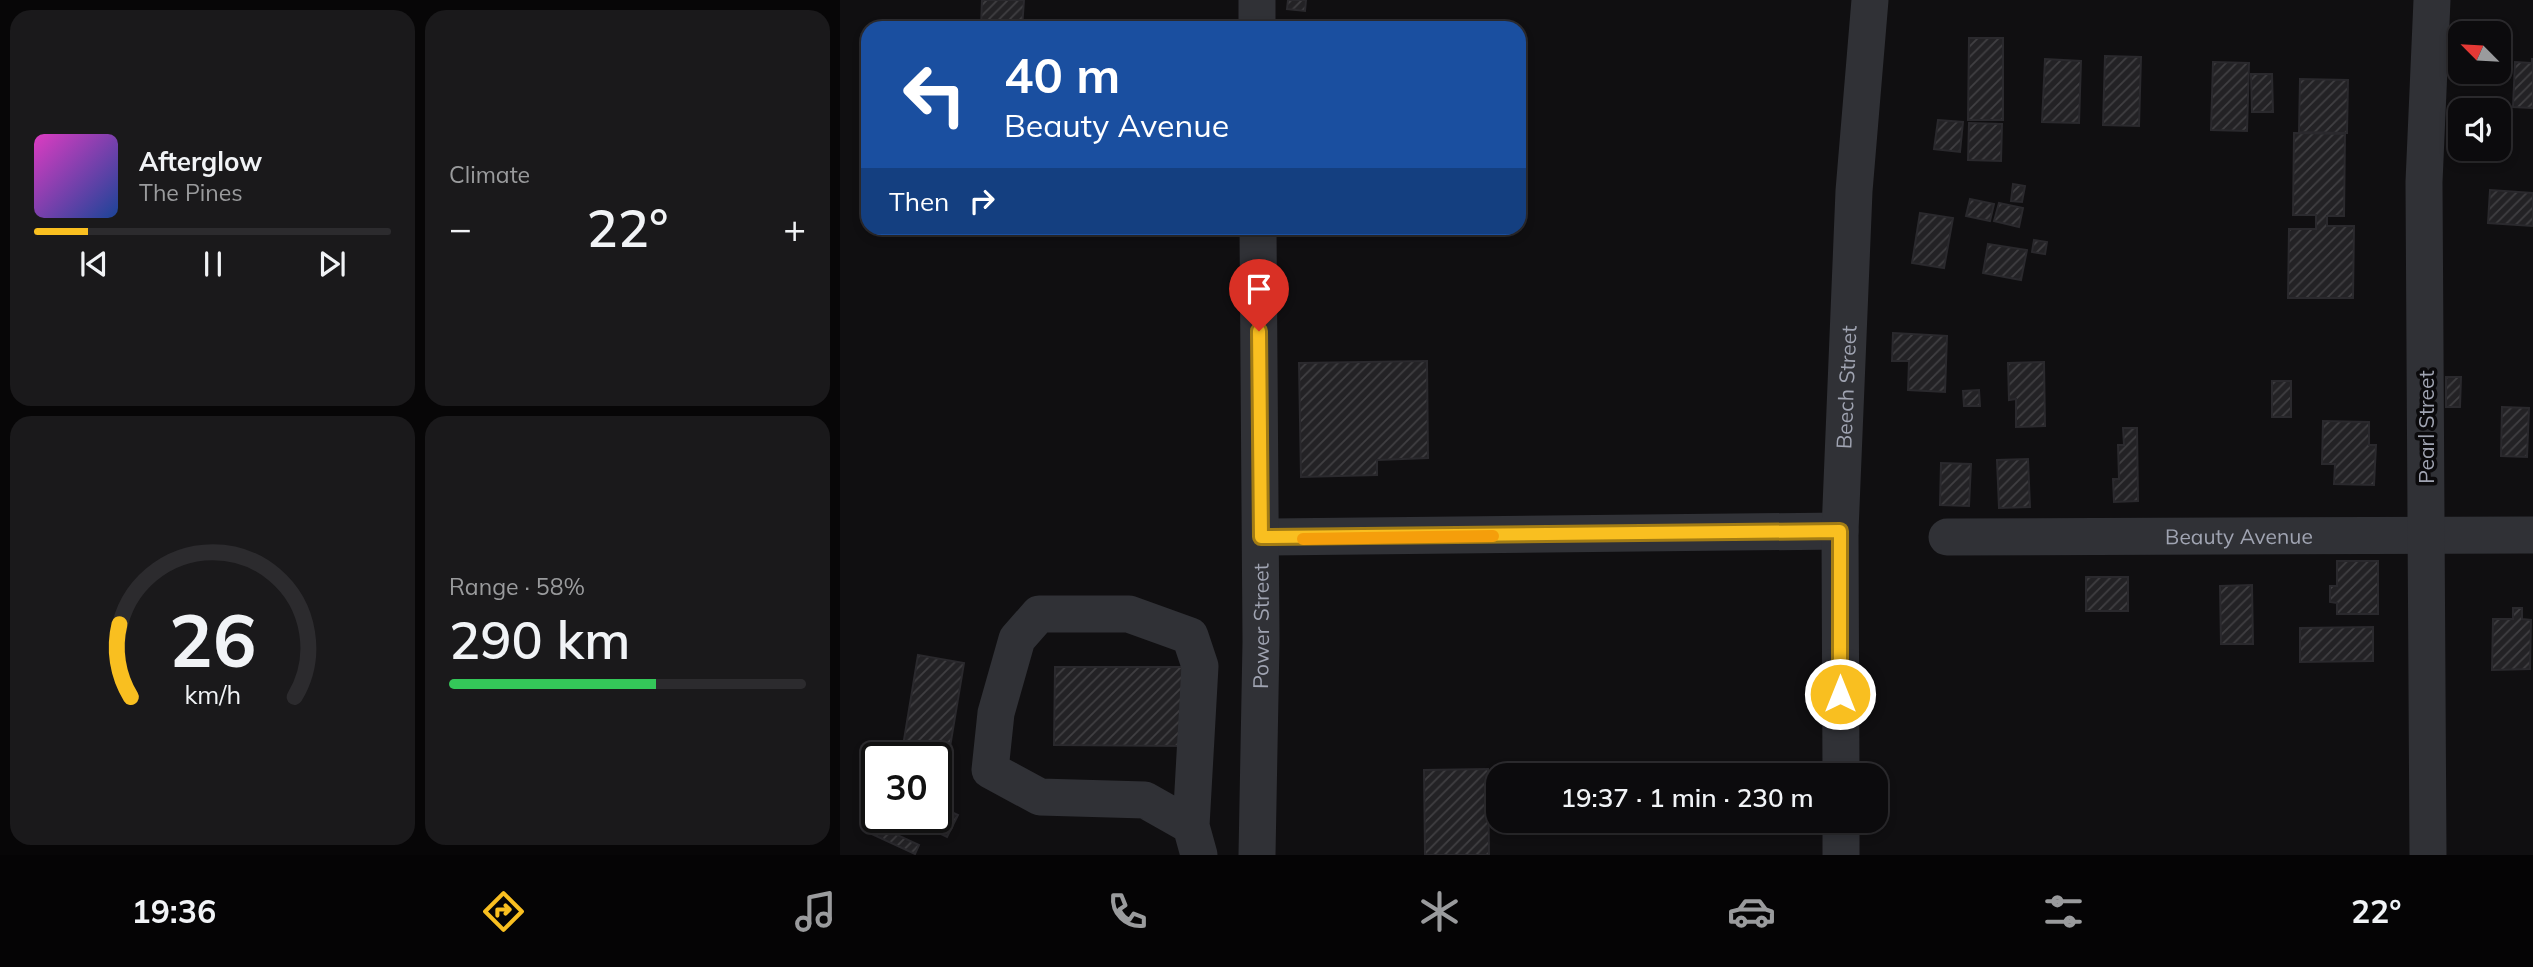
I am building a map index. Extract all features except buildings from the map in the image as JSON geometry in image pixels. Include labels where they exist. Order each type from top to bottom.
[{"type":"street","points":[[1257,0],[1257,21]]},
{"type":"street","name":"Beech Street","points":[[1841,763],[1840,531],[1854,191],[1870,0]]},
{"type":"street","name":"Pearl Street","points":[[2428,855],[2424,182],[2432,0]]},
{"type":"street","name":"Power Street","points":[[1257,855],[1261,537],[1258,235]]},
{"type":"street","points":[[1261,537],[1840,531]]},
{"type":"street","name":"Beauty Avenue","points":[[1947,537],[2533,535]]},
{"type":"street","points":[[1039,614],[1129,614],[1190,636],[1200,666],[1195,840],[1145,800],[1040,797],[990,770],[996,713],[1017,639],[1039,614]]},
{"type":"street","points":[[1841,833],[1841,855]]},
{"type":"slow traffic","points":[[1303,539],[1493,536]]},
{"type":"route","points":[[1259,331],[1261,537],[1302,539],[1840,531],[1840,694]]}]
